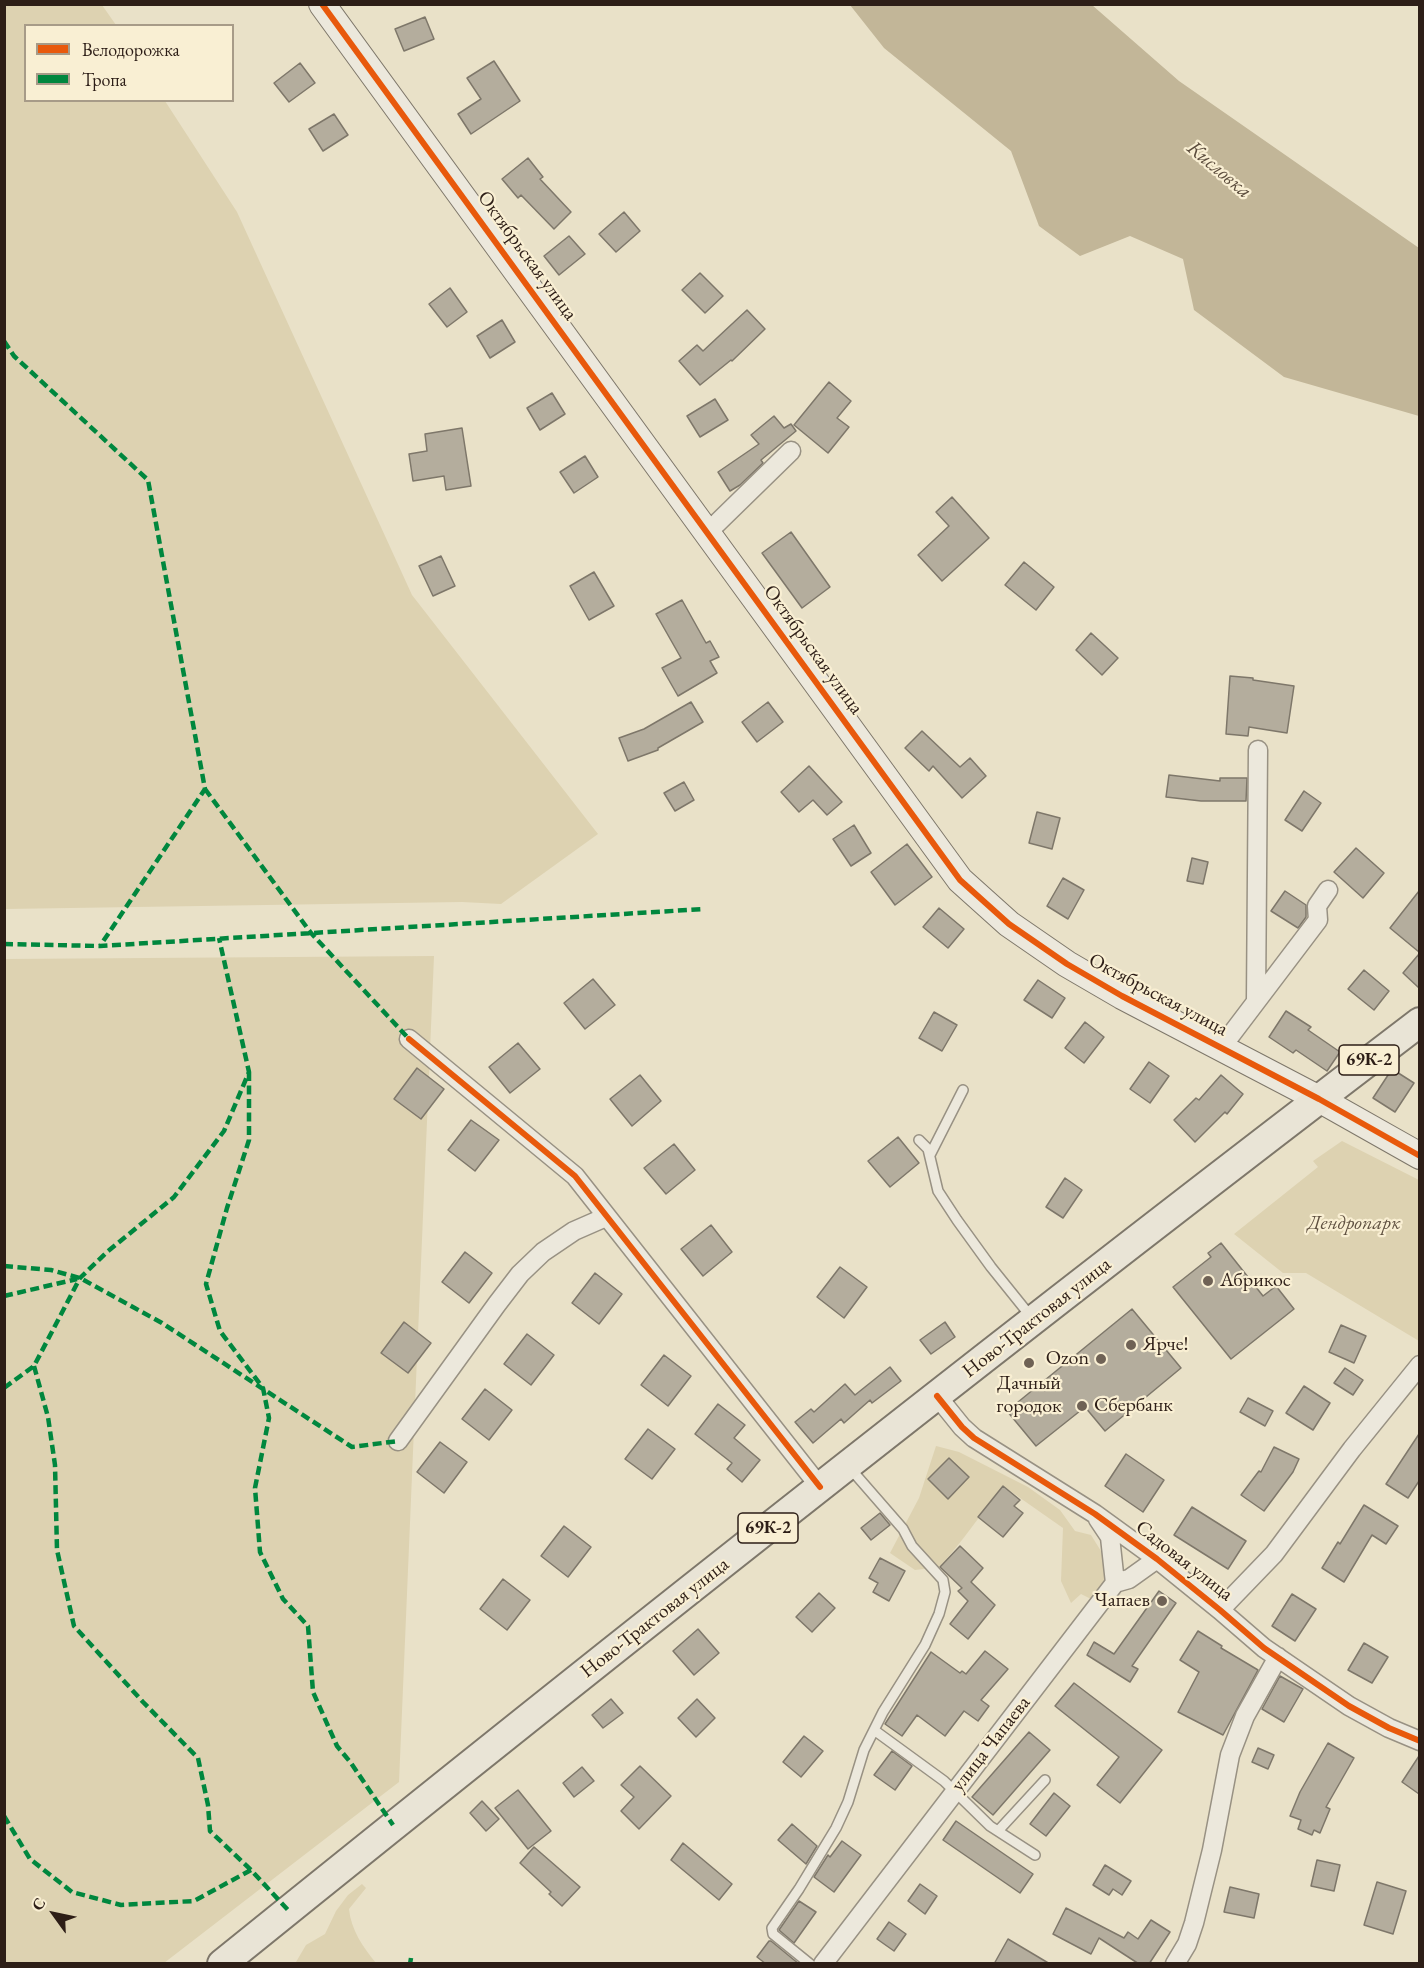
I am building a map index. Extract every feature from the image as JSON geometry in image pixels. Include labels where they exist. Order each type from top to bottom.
[{"type":"main road","name":"69К-2","points":[[1319,1099],[1419,1022]]},
{"type":"main road","name":"Ново-Трактовая улица","points":[[222,1964],[446,1783],[820,1487],[1319,1099]]},
{"type":"street","name":"Октябрьская улица","points":[[322,4],[960,880],[1010,924],[1067,964],[1319,1099],[1419,1156]]},
{"type":"street","points":[[708,532],[791,451]]},
{"type":"street","points":[[1256,1000],[1258,750]]},
{"type":"street","points":[[1221,1048],[1318,920],[1317,906],[1328,890]]},
{"type":"street","points":[[409,1039],[575,1176],[820,1487]]},
{"type":"street","points":[[398,1441],[520,1274],[543,1252],[574,1231],[606,1217]]},
{"type":"street","points":[[1220,1610],[1274,1554],[1352,1449],[1419,1365]]},
{"type":"street","name":"Садовая улица","points":[[937,1396],[974,1438],[1095,1514],[1157,1559],[1264,1648],[1349,1706],[1419,1741]]},
{"type":"street","points":[[1095,1514],[1110,1537],[1115,1583],[1129,1579],[1157,1559]]},
{"type":"street","name":"улица Чапаева","points":[[823,1964],[1115,1583]]},
{"type":"street","points":[[1176,1964],[1187,1944],[1194,1923],[1212,1850],[1230,1755],[1245,1716],[1278,1657]]},
{"type":"lane","points":[[930,1155],[963,1089]]},
{"type":"lane","points":[[919,1140],[928,1149],[938,1191],[990,1267],[1034,1320]]},
{"type":"lane","points":[[810,1964],[771,1931],[836,1828],[848,1802],[864,1750],[905,1674],[925,1645],[939,1614],[945,1592],[943,1580],[912,1546],[903,1529],[848,1466]]},
{"type":"lane","points":[[874,1730],[944,1781],[998,1831],[1035,1855]]},
{"type":"lane","points":[[998,1831],[1045,1780]]},
{"type":"green space","points":[[4,5],[102,5],[115,24],[24,24],[24,102],[166,102],[237,212],[412,595],[598,834],[501,904],[462,902],[5,909]]},
{"type":"green space","points":[[434,956],[399,1782],[164,1963],[5,1963],[4,959]]},
{"type":"green space","name":"Дендропарк","points":[[1342,1141],[1419,1180],[1419,1341],[1306,1273],[1283,1273],[1234,1234],[1318,1167],[1313,1161]]},
{"type":"green space","points":[[936,1446],[959,1452],[1028,1487],[1060,1510],[1075,1531],[1091,1535],[1109,1564],[1108,1581],[1093,1600],[1081,1594],[1071,1603],[1061,1581],[1063,1528],[1003,1486],[939,1567],[915,1570],[890,1553],[919,1498]]},
{"type":"green space","points":[[362,1884],[366,1888],[349,1909],[350,1917],[358,1938],[376,1963],[292,1963],[296,1962],[306,1945],[325,1934],[336,1911],[348,1895]]},
{"type":"water","name":"Кисловка","points":[[850,5],[1092,5],[1179,81],[1419,248],[1419,416],[1284,377],[1194,310],[1183,259],[1130,236],[1080,256],[1039,226],[1011,151],[884,48]]},
{"type":"building","points":[[425,17],[434,39],[404,51],[395,29]]},
{"type":"building","points":[[494,61],[520,101],[471,134],[458,114],[481,99],[467,78]]},
{"type":"building","points":[[300,63],[315,83],[289,102],[274,83]]},
{"type":"building","points":[[334,114],[348,135],[323,151],[309,129]]},
{"type":"building","points":[[528,158],[543,177],[540,179],[571,212],[554,229],[521,195],[518,198],[502,179]]},
{"type":"building","points":[[624,212],[640,231],[616,252],[599,234]]},
{"type":"building","points":[[569,236],[585,254],[559,275],[544,256]]},
{"type":"building","points":[[700,273],[723,296],[705,313],[682,290]]},
{"type":"building","points":[[450,288],[467,312],[447,327],[429,304]]},
{"type":"building","points":[[747,310],[765,329],[732,361],[700,385],[679,361],[697,345],[703,351]]},
{"type":"building","points":[[502,320],[515,342],[490,358],[477,336]]},
{"type":"building","points":[[829,382],[851,401],[837,418],[849,427],[828,453],[794,425]]},
{"type":"building","points":[[552,393],[565,414],[540,430],[527,408]]},
{"type":"building","points":[[715,399],[728,420],[700,437],[687,416]]},
{"type":"building","points":[[774,416],[784,428],[791,424],[796,431],[761,460],[763,463],[740,485],[730,491],[718,472],[759,444],[751,435]]},
{"type":"building","points":[[462,428],[471,486],[446,490],[444,476],[413,481],[409,454],[427,451],[425,434]]},
{"type":"building","points":[[585,456],[598,477],[574,493],[560,472]]},
{"type":"building","points":[[952,497],[989,538],[942,581],[918,555],[949,526],[936,512]]},
{"type":"building","points":[[791,532],[830,587],[802,608],[762,553]]},
{"type":"building","points":[[441,556],[455,586],[433,596],[419,566]]},
{"type":"building","points":[[1024,562],[1054,587],[1036,610],[1005,585]]},
{"type":"building","points":[[594,572],[614,606],[589,620],[570,586]]},
{"type":"building","points":[[682,600],[706,643],[710,641],[719,657],[710,661],[717,673],[678,696],[662,668],[681,658],[656,614]]},
{"type":"building","points":[[1091,633],[1118,658],[1102,675],[1076,650]]},
{"type":"building","points":[[1230,676],[1294,686],[1287,733],[1249,727],[1248,736],[1226,734]]},
{"type":"building","points":[[691,702],[703,722],[658,750],[628,761],[619,738],[644,729]]},
{"type":"building","points":[[768,702],[783,722],[757,742],[742,722]]},
{"type":"building","points":[[922,731],[960,767],[970,758],[986,776],[962,798],[933,766],[929,771],[905,748]]},
{"type":"building","points":[[809,766],[842,802],[827,815],[813,800],[799,812],[781,792]]},
{"type":"building","points":[[1169,775],[1220,781],[1220,778],[1247,778],[1246,801],[1201,801],[1166,797]]},
{"type":"building","points":[[684,782],[694,800],[675,811],[664,793]]},
{"type":"building","points":[[1304,791],[1321,803],[1302,831],[1285,820]]},
{"type":"building","points":[[1037,812],[1060,818],[1052,849],[1029,843]]},
{"type":"building","points":[[854,825],[871,853],[851,866],[833,839]]},
{"type":"building","points":[[907,844],[932,877],[895,905],[871,872]]},
{"type":"building","points":[[1356,848],[1384,873],[1363,898],[1334,872]]},
{"type":"building","points":[[1192,858],[1208,862],[1203,884],[1187,881]]},
{"type":"building","points":[[1063,878],[1084,890],[1068,919],[1047,906]]},
{"type":"building","points":[[1285,891],[1306,905],[1306,917],[1298,928],[1271,911]]},
{"type":"building","points":[[1419,891],[1419,952],[1390,928]]},
{"type":"building","points":[[939,908],[964,929],[948,948],[923,927]]},
{"type":"building","points":[[1419,954],[1419,988],[1403,973]]},
{"type":"building","points":[[1364,970],[1389,991],[1374,1010],[1348,989]]},
{"type":"building","points":[[593,979],[615,1005],[585,1029],[564,1003]]},
{"type":"building","points":[[1038,980],[1065,998],[1052,1018],[1024,1000]]},
{"type":"building","points":[[1286,1011],[1311,1027],[1308,1030],[1340,1052],[1327,1071],[1296,1050],[1293,1053],[1269,1037]]},
{"type":"building","points":[[934,1012],[957,1025],[942,1051],[919,1038]]},
{"type":"building","points":[[1085,1022],[1104,1037],[1084,1063],[1065,1048]]},
{"type":"building","points":[[518,1043],[540,1069],[510,1093],[489,1067]]},
{"type":"building","points":[[1149,1062],[1169,1076],[1150,1103],[1130,1089]]},
{"type":"building","points":[[417,1068],[444,1089],[421,1119],[394,1099]]},
{"type":"building","points":[[1392,1069],[1414,1083],[1395,1112],[1373,1098]]},
{"type":"building","points":[[640,1075],[661,1101],[632,1126],[610,1099]]},
{"type":"building","points":[[1221,1075],[1243,1094],[1227,1114],[1225,1112],[1195,1142],[1174,1120],[1196,1098],[1199,1100]]},
{"type":"building","points":[[471,1120],[499,1140],[475,1171],[448,1150]]},
{"type":"building","points":[[898,1137],[919,1163],[890,1187],[868,1161]]},
{"type":"building","points":[[674,1144],[695,1170],[666,1194],[644,1168]]},
{"type":"building","points":[[1065,1178],[1082,1190],[1063,1218],[1046,1207]]},
{"type":"building","points":[[711,1225],[732,1252],[703,1276],[681,1249]]},
{"type":"building","points":[[1221,1243],[1263,1296],[1276,1286],[1294,1309],[1231,1359],[1173,1287],[1211,1257],[1208,1253]]},
{"type":"building","points":[[465,1252],[492,1273],[469,1303],[442,1282]]},
{"type":"building","points":[[840,1267],[867,1287],[844,1318],[817,1297]]},
{"type":"building","points":[[595,1273],[622,1294],[599,1324],[572,1303]]},
{"type":"building","points":[[1132,1309],[1181,1368],[1105,1431],[1085,1407],[1036,1446],[1007,1411]]},
{"type":"building","points":[[404,1322],[431,1343],[408,1373],[381,1353]]},
{"type":"building","points":[[945,1322],[955,1337],[931,1354],[920,1340]]},
{"type":"building","points":[[1341,1325],[1366,1336],[1354,1363],[1329,1352]]},
{"type":"building","points":[[527,1334],[554,1355],[531,1385],[504,1364]]},
{"type":"building","points":[[664,1355],[691,1376],[668,1406],[641,1385]]},
{"type":"building","points":[[890,1367],[901,1381],[872,1403],[870,1400],[844,1423],[841,1419],[813,1443],[795,1422],[811,1409],[814,1412],[845,1384],[855,1395]]},
{"type":"building","points":[[1345,1368],[1363,1380],[1353,1395],[1334,1383]]},
{"type":"building","points":[[1304,1386],[1330,1403],[1313,1430],[1286,1413]]},
{"type":"building","points":[[485,1389],[512,1410],[489,1440],[462,1419]]},
{"type":"building","points":[[1248,1398],[1273,1411],[1265,1426],[1240,1412]]},
{"type":"building","points":[[718,1404],[745,1425],[734,1438],[760,1460],[742,1482],[727,1469],[732,1463],[695,1434]]},
{"type":"building","points":[[648,1429],[675,1449],[652,1479],[625,1459]]},
{"type":"building","points":[[1419,1434],[1419,1481],[1408,1498],[1386,1484]]},
{"type":"building","points":[[440,1442],[467,1462],[444,1493],[417,1472]]},
{"type":"building","points":[[1274,1447],[1299,1459],[1293,1472],[1264,1511],[1241,1495],[1259,1471],[1261,1472]]},
{"type":"building","points":[[1126,1454],[1164,1480],[1143,1512],[1105,1486]]},
{"type":"building","points":[[949,1458],[969,1477],[948,1499],[928,1479]]},
{"type":"building","points":[[1003,1486],[1020,1500],[1014,1506],[1023,1513],[1003,1537],[978,1517]]},
{"type":"building","points":[[1364,1505],[1398,1526],[1386,1544],[1372,1535],[1344,1582],[1322,1568]]},
{"type":"building","points":[[1192,1507],[1246,1541],[1228,1569],[1174,1535]]},
{"type":"building","points":[[880,1513],[890,1525],[871,1540],[861,1528]]},
{"type":"building","points":[[564,1526],[591,1547],[568,1577],[541,1556]]},
{"type":"building","points":[[960,1546],[983,1568],[971,1582],[995,1605],[968,1639],[950,1624],[968,1601],[958,1591],[962,1588],[940,1567]]},
{"type":"building","points":[[880,1558],[905,1571],[889,1601],[873,1592],[878,1583],[869,1578]]},
{"type":"building","points":[[503,1579],[530,1600],[507,1630],[480,1609]]},
{"type":"building","points":[[1159,1591],[1176,1603],[1132,1666],[1138,1669],[1130,1682],[1087,1655],[1094,1642],[1114,1654]]},
{"type":"building","points":[[819,1593],[835,1608],[812,1632],[796,1617]]},
{"type":"building","points":[[1292,1594],[1316,1609],[1295,1641],[1272,1626]]},
{"type":"building","points":[[698,1629],[719,1653],[694,1675],[673,1651]]},
{"type":"building","points":[[1198,1631],[1258,1670],[1223,1735],[1178,1712],[1199,1672],[1180,1660]]},
{"type":"building","points":[[1364,1643],[1388,1657],[1372,1683],[1348,1670]]},
{"type":"building","points":[[985,1651],[1008,1669],[981,1700],[989,1706],[978,1721],[964,1711],[945,1736],[917,1715],[902,1736],[885,1724],[931,1652],[960,1673],[962,1671],[966,1674]]},
{"type":"building","points":[[1280,1676],[1303,1689],[1284,1722],[1262,1709]]},
{"type":"building","points":[[1074,1683],[1162,1750],[1120,1803],[1097,1785],[1119,1757],[1055,1706]]},
{"type":"building","points":[[611,1699],[623,1713],[603,1728],[592,1715]]},
{"type":"building","points":[[697,1699],[715,1718],[696,1737],[678,1718]]},
{"type":"building","points":[[1029,1732],[1050,1750],[993,1815],[972,1797]]},
{"type":"building","points":[[804,1736],[823,1751],[801,1777],[783,1762]]},
{"type":"building","points":[[1328,1743],[1354,1758],[1326,1807],[1330,1809],[1320,1833],[1314,1830],[1312,1835],[1298,1829],[1301,1820],[1290,1816],[1300,1792]]},
{"type":"building","points":[[1258,1748],[1274,1755],[1268,1769],[1252,1762]]},
{"type":"building","points":[[892,1751],[912,1766],[895,1790],[874,1775]]},
{"type":"building","points":[[1419,1756],[1419,1794],[1402,1782]]},
{"type":"building","points":[[640,1766],[671,1796],[639,1829],[621,1811],[634,1797],[621,1785]]},
{"type":"building","points":[[582,1767],[594,1781],[574,1797],[563,1783]]},
{"type":"building","points":[[518,1790],[551,1831],[528,1849],[495,1808]]},
{"type":"building","points":[[1054,1793],[1070,1806],[1046,1836],[1030,1824]]},
{"type":"building","points":[[482,1801],[499,1819],[486,1831],[470,1813]]},
{"type":"building","points":[[956,1821],[1033,1874],[1020,1893],[943,1840]]},
{"type":"building","points":[[792,1824],[817,1846],[806,1864],[778,1840]]},
{"type":"building","points":[[842,1841],[861,1855],[834,1892],[814,1877],[828,1855],[830,1857]]},
{"type":"building","points":[[683,1843],[732,1884],[719,1900],[671,1860]]},
{"type":"building","points":[[534,1847],[580,1887],[562,1906],[549,1894],[551,1892],[520,1863]]},
{"type":"building","points":[[1317,1860],[1340,1865],[1334,1891],[1311,1886]]},
{"type":"building","points":[[1105,1865],[1131,1881],[1122,1895],[1113,1889],[1109,1895],[1093,1885]]},
{"type":"building","points":[[1377,1882],[1406,1891],[1393,1934],[1364,1925]]},
{"type":"building","points":[[920,1884],[937,1896],[925,1914],[908,1901]]},
{"type":"building","points":[[1230,1887],[1259,1894],[1254,1918],[1224,1912]]},
{"type":"building","points":[[799,1901],[816,1912],[794,1943],[779,1930]]},
{"type":"building","points":[[1066,1908],[1124,1938],[1128,1932],[1138,1939],[1151,1920],[1170,1932],[1149,1964],[1139,1964],[1099,1938],[1091,1954],[1053,1934]]},
{"type":"building","points":[[889,1922],[906,1934],[894,1951],[877,1939]]},
{"type":"building","points":[[1008,1939],[1050,1964],[994,1964]]},
{"type":"building","points":[[769,1941],[799,1964],[766,1964],[757,1957]]},
{"type":"marked path","points":[[4,341],[14,356],[148,480],[205,789],[100,946]]},
{"type":"marked path","points":[[205,789],[311,933],[409,1039]]},
{"type":"marked path","points":[[4,944],[100,946],[704,909]]},
{"type":"marked path","points":[[4,1388],[34,1366],[80,1278],[107,1252],[174,1197],[224,1131],[249,1072],[219,938]]},
{"type":"marked path","points":[[249,1072],[249,1140],[206,1284],[220,1331],[263,1388],[269,1418],[255,1488],[260,1552],[283,1599],[308,1626],[313,1692],[337,1746],[393,1825]]},
{"type":"marked path","points":[[4,1266],[51,1270],[80,1278],[162,1323],[352,1447],[398,1441]]},
{"type":"marked path","points":[[4,1296],[77,1279]]},
{"type":"marked path","points":[[34,1366],[48,1417],[55,1465],[57,1550],[74,1626],[198,1758],[208,1805],[210,1831],[288,1910]]},
{"type":"marked path","points":[[4,1816],[30,1859],[72,1892],[121,1905],[194,1901],[251,1870]]},
{"type":"marked path","points":[[410,1964],[411,1958]]},
{"type":"cycle path","points":[[322,4],[960,880],[1009,924],[1067,964],[1122,996],[1319,1099],[1420,1156]]},
{"type":"cycle path","points":[[409,1039],[575,1176],[820,1487]]},
{"type":"cycle path","points":[[937,1396],[974,1438],[1095,1514],[1157,1559],[1264,1648],[1349,1706],[1389,1728],[1420,1741]]},
{"type":"place","name":"Абрикос","points":[[1208,1281]]},
{"type":"place","name":"Ярче!","points":[[1131,1345]]},
{"type":"place","name":"Ozon","points":[[1101,1359]]},
{"type":"place","name":"Дачный городок","points":[[1029,1363]]},
{"type":"place","name":"Сбербанк","points":[[1082,1406]]},
{"type":"place","name":"Чапаев","points":[[1162,1601]]}]
